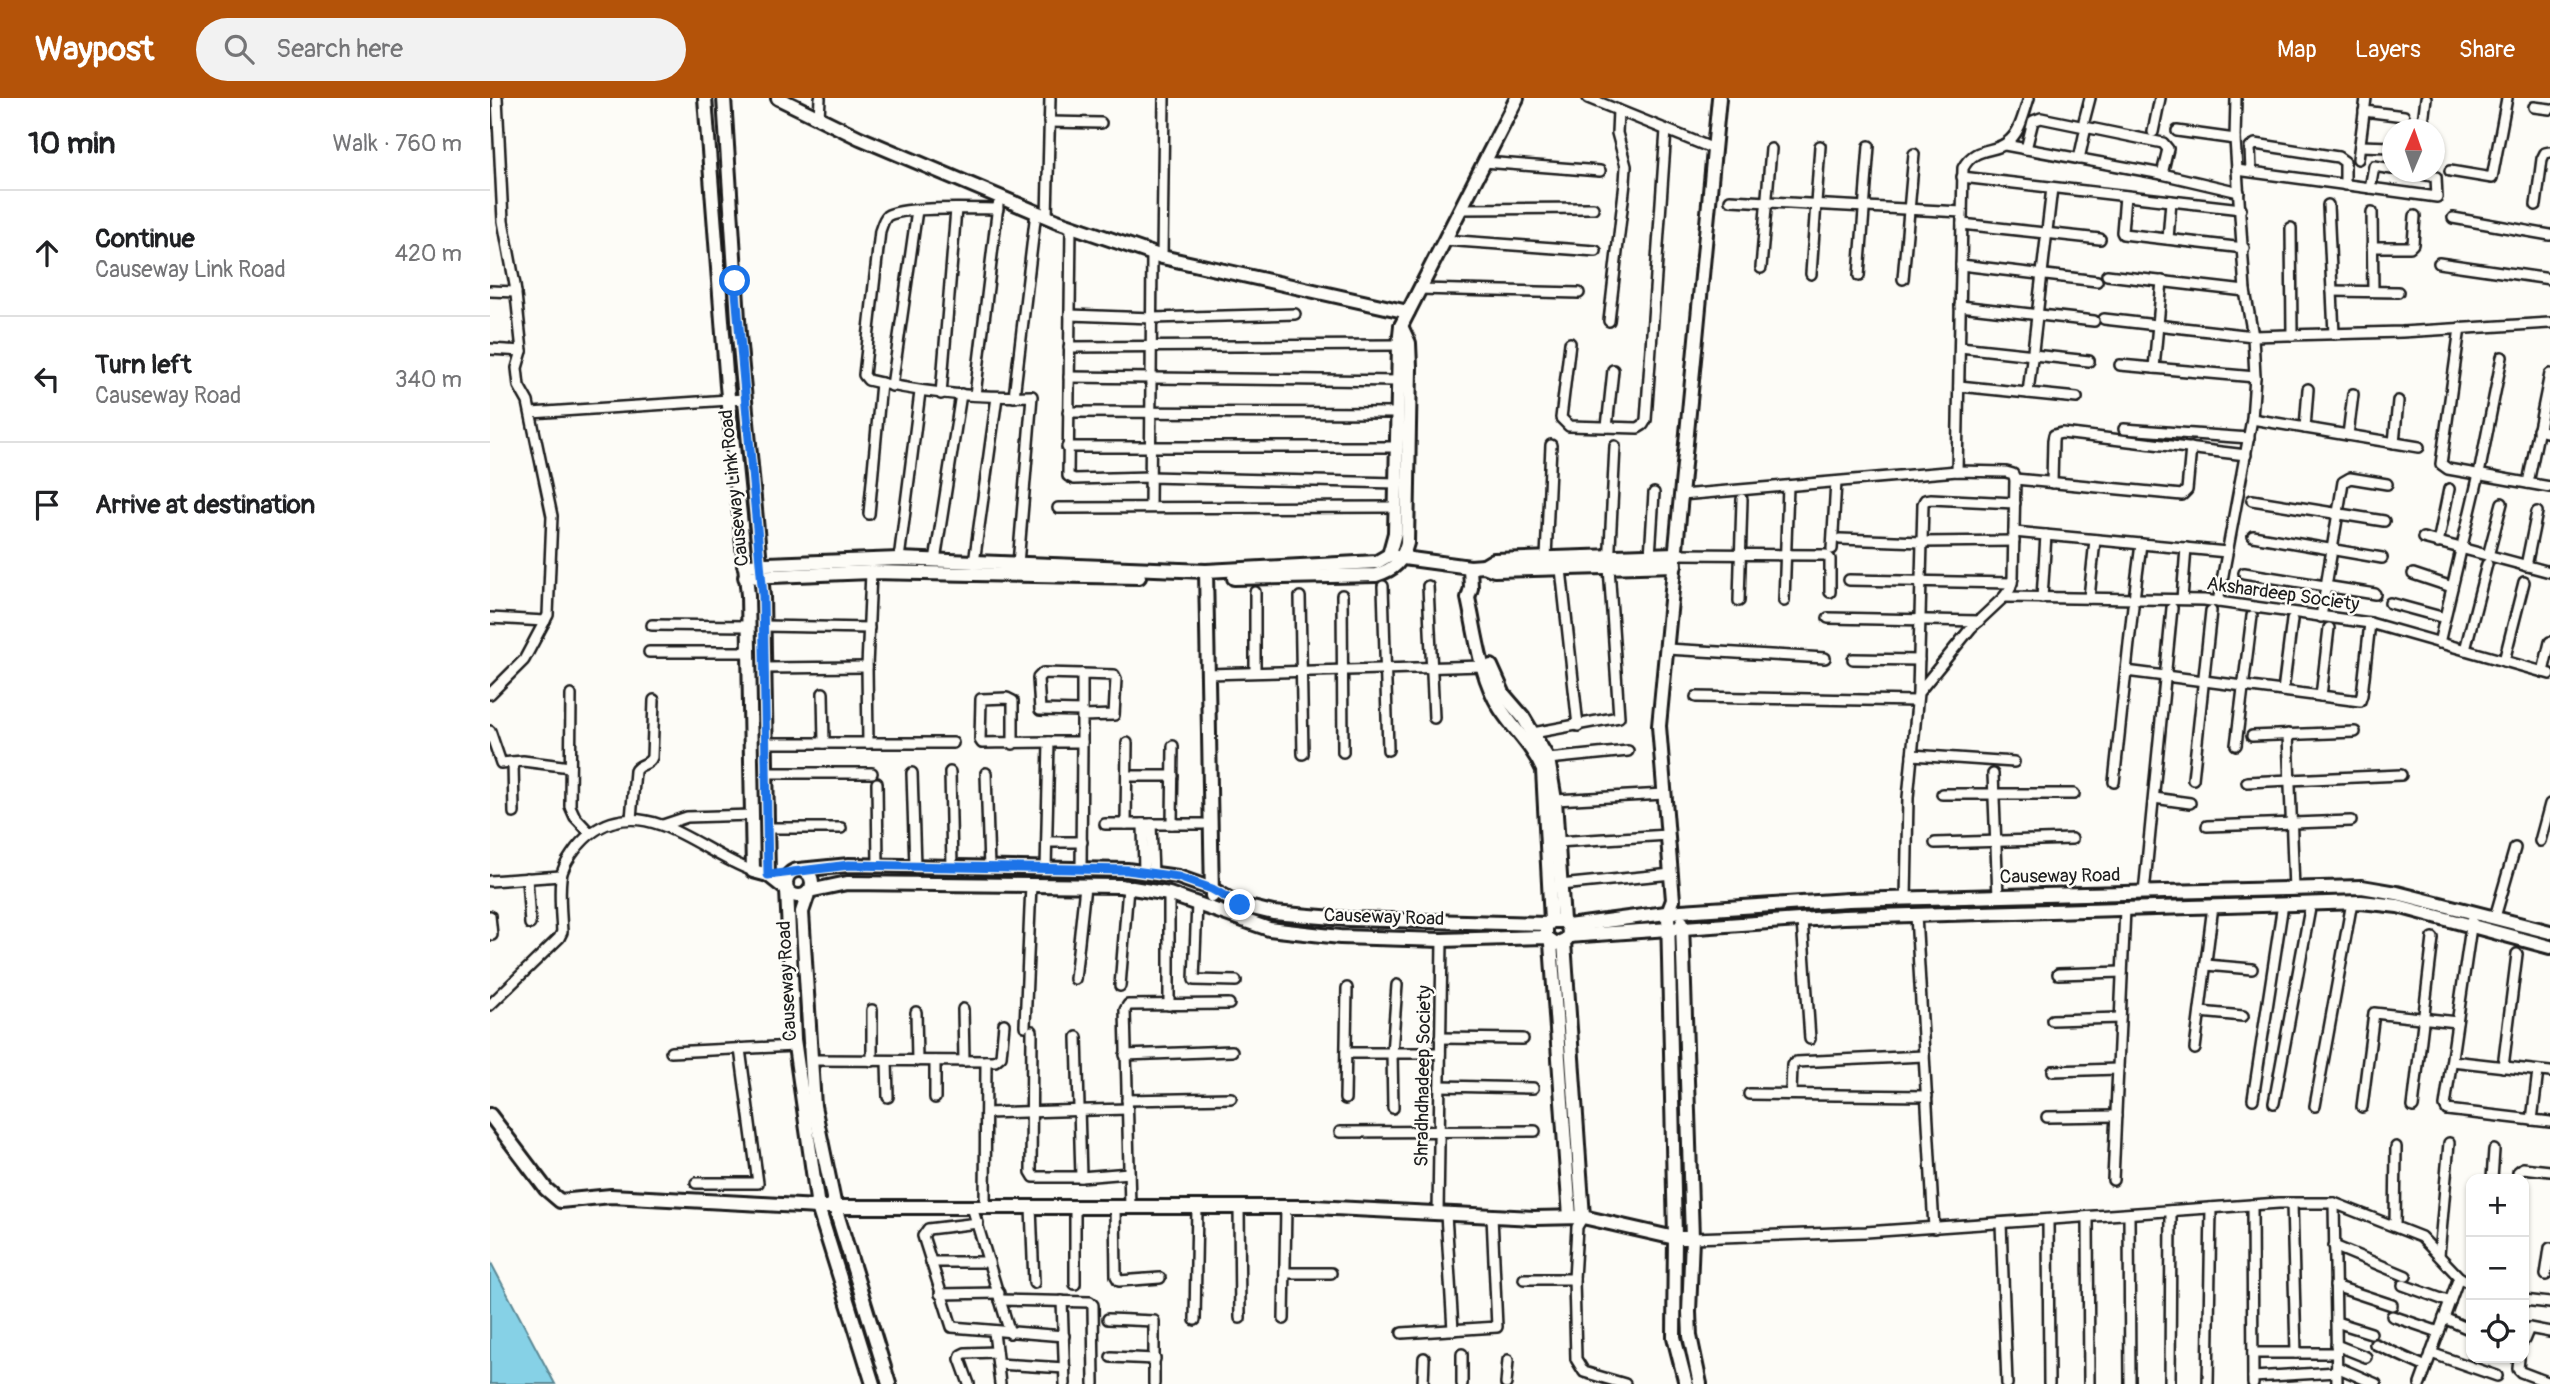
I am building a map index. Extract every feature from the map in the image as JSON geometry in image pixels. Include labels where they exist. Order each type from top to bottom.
[{"type":"street","points":[[490,694],[524,660],[548,615],[552,516],[531,413],[519,386],[517,368],[522,351],[516,292],[503,221],[497,98]]},
{"type":"street","points":[[705,98],[745,571],[753,871]]},
{"type":"street","name":"Causeway Link Road","points":[[724,98],[744,399],[761,570],[768,875]]},
{"type":"street","points":[[764,98],[779,99],[998,203],[1041,214],[1157,255],[1408,312]]},
{"type":"street","points":[[819,118],[820,98]]},
{"type":"street","points":[[1014,397],[1041,214],[1050,98]]},
{"type":"street","points":[[1150,508],[1151,347],[1164,98]]},
{"type":"street","points":[[745,571],[900,559],[1206,575],[1377,562],[1389,555],[1395,533],[1401,326],[1517,98]]},
{"type":"street","points":[[1588,98],[1714,149]]},
{"type":"street","points":[[1700,1384],[1690,1336],[1692,1238],[1676,928],[1659,726],[1719,98]]},
{"type":"street","points":[[2005,145],[2017,132],[2029,98]]},
{"type":"street","points":[[2079,159],[2090,98]]},
{"type":"street","points":[[2153,132],[2160,98]]},
{"type":"street","points":[[2218,602],[2249,438],[2255,377],[2253,336],[2245,291],[2235,139],[2236,98]]},
{"type":"street","points":[[2358,159],[2366,98]]},
{"type":"street","points":[[2423,119],[2426,98]]},
{"type":"street","points":[[2450,171],[2492,178],[2507,98]]},
{"type":"street","points":[[2534,107],[2550,109]]},
{"type":"street","points":[[1609,321],[1626,166],[1617,133],[1618,110]]},
{"type":"street","points":[[2364,111],[2404,116]]},
{"type":"street","points":[[2026,149],[2036,118],[2085,124],[2166,145],[2162,174]]},
{"type":"street","points":[[1049,122],[1101,123]]},
{"type":"street","points":[[1570,343],[1561,418],[1569,426],[1638,428],[1643,425],[1646,420],[1666,130]]},
{"type":"street","points":[[2177,131],[2235,139]]},
{"type":"street","points":[[2251,172],[2250,148],[2255,144],[2338,157],[2345,162],[2345,185]]},
{"type":"street","points":[[1957,471],[1962,177],[1968,158],[1977,152],[2005,145],[2162,174],[2239,192]]},
{"type":"street","points":[[1811,274],[1820,146]]},
{"type":"street","points":[[1859,276],[1869,146]]},
{"type":"street","points":[[2360,146],[2382,147]]},
{"type":"street","points":[[1761,268],[1770,149]]},
{"type":"street","points":[[2536,205],[2542,159],[2545,153],[2550,152]]},
{"type":"street","points":[[1903,279],[1914,154]]},
{"type":"street","points":[[1484,162],[1600,171]]},
{"type":"street","points":[[2370,188],[2374,166],[2382,167]]},
{"type":"street","points":[[2237,170],[2437,197],[2436,182]]},
{"type":"street","points":[[1962,177],[2241,209]]},
{"type":"street","points":[[2028,393],[2052,188]]},
{"type":"street","points":[[2125,196],[2123,234],[2244,248]]},
{"type":"street","points":[[1730,200],[1962,212]]},
{"type":"street","points":[[2168,239],[2171,201]]},
{"type":"street","points":[[998,203],[956,209],[917,210],[894,213],[886,217],[880,231],[864,374],[868,380],[920,392],[997,397],[1032,396],[1018,564]]},
{"type":"street","points":[[975,395],[998,203]]},
{"type":"street","points":[[2328,205],[2334,334]]},
{"type":"street","points":[[1460,209],[1592,208]]},
{"type":"street","points":[[941,394],[956,209]]},
{"type":"street","points":[[892,386],[917,210]]},
{"type":"street","points":[[2372,212],[2373,291]]},
{"type":"street","points":[[2372,247],[2410,247],[2413,244],[2415,216]]},
{"type":"street","points":[[2453,218],[2550,235]]},
{"type":"street","points":[[1962,224],[2100,239]]},
{"type":"street","points":[[1071,226],[1068,476],[1074,479],[1150,477],[1397,483]]},
{"type":"street","points":[[2291,228],[2292,335]]},
{"type":"street","points":[[1444,240],[1596,251]]},
{"type":"street","points":[[2439,263],[2550,279]]},
{"type":"street","points":[[1961,265],[2097,281]]},
{"type":"street","points":[[2107,275],[2245,291]]},
{"type":"street","points":[[2154,368],[2162,281]]},
{"type":"street","points":[[1419,289],[1579,293]]},
{"type":"street","points":[[490,291],[516,292]]},
{"type":"street","points":[[2332,291],[2398,292]]},
{"type":"street","points":[[1960,306],[2094,321]]},
{"type":"street","points":[[1070,316],[1152,318],[1295,314]]},
{"type":"street","points":[[2104,319],[2253,336],[2550,323]]},
{"type":"street","points":[[761,570],[1376,575],[1392,570],[1402,559],[1407,543],[1410,368],[1409,343],[1401,326]]},
{"type":"street","points":[[2460,328],[2441,464],[2448,469],[2550,487]]},
{"type":"street","points":[[1069,347],[1399,345]]},
{"type":"street","points":[[1959,347],[2089,361]]},
{"type":"street","points":[[490,349],[522,351]]},
{"type":"street","points":[[2440,643],[2479,474],[2501,357]]},
{"type":"street","points":[[2120,365],[2255,377]]},
{"type":"street","points":[[1607,427],[1613,370]]},
{"type":"street","points":[[2528,483],[2550,374]]},
{"type":"street","points":[[1069,377],[1399,381]]},
{"type":"street","points":[[869,514],[881,383]]},
{"type":"street","points":[[1959,386],[2077,398]]},
{"type":"street","points":[[2305,428],[2308,390]]},
{"type":"street","points":[[900,559],[920,392]]},
{"type":"street","points":[[935,561],[961,394]]},
{"type":"street","points":[[2348,435],[2353,394]]},
{"type":"street","points":[[974,563],[997,397]]},
{"type":"street","points":[[531,413],[744,399]]},
{"type":"street","points":[[2394,443],[2398,401]]},
{"type":"street","points":[[1068,412],[1398,413]]},
{"type":"street","points":[[2252,419],[2419,447]]},
{"type":"street","points":[[2124,429],[2249,438]]},
{"type":"street","points":[[2538,430],[2550,433]]},
{"type":"street","points":[[2052,483],[2054,435],[2062,433],[2246,455]]},
{"type":"street","points":[[1546,558],[1551,445]]},
{"type":"street","points":[[1533,733],[1619,717],[1609,563],[1615,446]]},
{"type":"street","points":[[1067,447],[1398,447]]},
{"type":"street","points":[[2015,479],[2182,495],[2187,490],[2191,448]]},
{"type":"street","points":[[1681,495],[1957,471],[2013,474],[2015,503],[2012,583],[2004,597],[1942,661],[1917,697]]},
{"type":"street","points":[[2321,617],[2345,479],[2387,484]]},
{"type":"street","points":[[1832,549],[1836,482]]},
{"type":"street","points":[[1784,601],[1788,486]]},
{"type":"street","points":[[2438,543],[2449,489]]},
{"type":"street","points":[[1650,556],[1654,494]]},
{"type":"street","points":[[1739,601],[1742,499]]},
{"type":"street","points":[[1898,916],[1917,697],[1923,504],[1925,500],[2015,503]]},
{"type":"street","points":[[2252,500],[2384,521]]},
{"type":"street","points":[[2465,650],[2502,503]]},
{"type":"street","points":[[1058,508],[1396,506]]},
{"type":"street","points":[[2526,566],[2537,512]]},
{"type":"street","points":[[1840,539],[1922,542],[2046,535],[2227,552]]},
{"type":"street","points":[[2042,598],[2046,535]]},
{"type":"street","points":[[2253,536],[2382,558]]},
{"type":"street","points":[[2423,538],[2487,560],[2550,572]]},
{"type":"street","points":[[2089,598],[2095,540]]},
{"type":"street","points":[[2114,782],[2141,544]]},
{"type":"street","points":[[2182,600],[2186,548]]},
{"type":"street","points":[[1389,555],[1470,567],[1484,566],[1494,570],[1562,569],[1650,556],[1675,559]]},
{"type":"street","points":[[1484,566],[1494,560],[1546,558],[1609,563],[1741,555],[1829,556],[1830,592]]},
{"type":"street","points":[[1470,567],[1471,588],[1468,598],[1483,666],[1500,709],[1538,758],[1543,770],[1577,1220],[1574,1279],[1576,1359],[1579,1368],[1584,1372],[1625,1384]]},
{"type":"street","points":[[1562,569],[1578,726]]},
{"type":"street","points":[[868,743],[867,667],[871,572]]},
{"type":"street","points":[[2244,573],[2375,594]]},
{"type":"street","points":[[2413,574],[2452,587]]},
{"type":"street","points":[[1206,575],[1213,909]]},
{"type":"street","points":[[1849,580],[2012,583]]},
{"type":"street","points":[[2504,661],[2524,582]]},
{"type":"street","points":[[1383,586],[1388,750]]},
{"type":"street","points":[[1428,586],[1434,718]]},
{"type":"street","points":[[1471,588],[1477,598],[1495,676],[1504,695],[1533,733],[1548,759],[1555,800],[1560,885],[1557,931]]},
{"type":"street","points":[[1255,592],[1255,672]]},
{"type":"street","points":[[1342,595],[1343,752]]},
{"type":"street","points":[[1300,597],[1303,754]]},
{"type":"street","name":"Akshardeep Society","points":[[2004,597],[2218,602],[2370,623],[2547,673]]},
{"type":"street","points":[[2390,603],[2445,618]]},
{"type":"street","points":[[2144,893],[2172,608]]},
{"type":"street","points":[[2193,779],[2211,611]]},
{"type":"street","points":[[2236,745],[2252,616]]},
{"type":"street","points":[[490,618],[545,621]]},
{"type":"street","points":[[1828,618],[1979,621]]},
{"type":"street","points":[[2283,691],[2292,620]]},
{"type":"street","points":[[2126,671],[2357,701],[2361,699],[2370,623]]},
{"type":"street","points":[[652,625],[748,626]]},
{"type":"street","points":[[764,626],[869,628]]},
{"type":"street","points":[[2321,696],[2329,628]]},
{"type":"street","points":[[2547,673],[2550,642]]},
{"type":"street","points":[[1667,649],[1825,658]]},
{"type":"street","points":[[649,652],[749,652]]},
{"type":"street","points":[[1853,659],[1919,660]]},
{"type":"street","points":[[1208,674],[1483,666]]},
{"type":"street","points":[[765,668],[867,667]]},
{"type":"street","points":[[1043,673],[1082,674],[1114,675],[1114,715],[1040,710],[1038,678],[1043,673]]},
{"type":"street","points":[[1082,674],[1082,869]]},
{"type":"street","points":[[823,693],[824,743]]},
{"type":"street","points":[[571,695],[570,806],[575,817],[590,833]]},
{"type":"street","points":[[1696,697],[1917,697]]},
{"type":"street","points":[[1013,744],[1013,701],[1007,698],[982,699],[980,740],[987,744],[1013,744],[1049,742],[1082,742]]},
{"type":"street","points":[[631,819],[635,771],[652,757],[654,699]]},
{"type":"street","points":[[490,731],[500,763],[523,761],[570,767]]},
{"type":"street","points":[[2252,736],[2354,732]]},
{"type":"street","points":[[2288,734],[2294,889]]},
{"type":"street","points":[[1046,869],[1049,742]]},
{"type":"street","points":[[766,743],[953,743]]},
{"type":"street","points":[[1126,743],[1126,824]]},
{"type":"street","points":[[1172,824],[1173,746]]},
{"type":"street","points":[[1548,759],[1628,751]]},
{"type":"street","points":[[1912,755],[2014,762]]},
{"type":"street","points":[[513,762],[514,813]]},
{"type":"street","points":[[950,772],[953,867]]},
{"type":"street","points":[[766,773],[872,773]]},
{"type":"street","points":[[912,773],[915,866]]},
{"type":"street","points":[[986,773],[989,868]]},
{"type":"street","points":[[1993,774],[1998,896]]},
{"type":"street","points":[[2246,782],[2401,775]]},
{"type":"street","points":[[1127,776],[1172,776]]},
{"type":"street","points":[[877,783],[878,866]]},
{"type":"street","points":[[1555,800],[1664,794]]},
{"type":"street","points":[[1942,794],[2074,794]]},
{"type":"street","points":[[2154,798],[2190,803]]},
{"type":"street","points":[[2540,841],[2550,804]]},
{"type":"street","points":[[663,825],[687,817],[752,815]]},
{"type":"street","points":[[490,1005],[559,938],[562,932],[561,876],[575,849],[590,833],[604,825],[638,818],[663,825],[731,863],[768,875],[787,890],[798,896],[809,891],[812,884],[809,876],[796,871],[787,877],[787,890]]},
{"type":"street","points":[[2207,826],[2351,821]]},
{"type":"street","points":[[1105,824],[1203,824]]},
{"type":"street","points":[[1147,824],[1149,873]]},
{"type":"street","points":[[767,828],[841,828]]},
{"type":"street","points":[[1557,842],[1668,835]]},
{"type":"street","points":[[1935,843],[2073,839]]},
{"type":"street","points":[[1047,842],[1082,842]]},
{"type":"street","points":[[2495,917],[2515,848]]},
{"type":"street","name":"Causeway Road","points":[[768,875],[849,865],[1082,869],[1149,873],[1178,877],[1212,889],[1240,905],[1273,913],[1557,931],[1674,910],[1930,898],[2362,887],[2550,932]]},
{"type":"street","points":[[1560,885],[1672,874]]},
{"type":"street","points":[[490,881],[561,876]]},
{"type":"street","points":[[527,878],[530,924]]},
{"type":"street","name":"Causeway Road","points":[[889,1384],[835,1207],[814,1106],[802,912],[809,891],[847,883],[1128,887],[1169,894],[1269,929],[1340,937],[1443,940],[1557,931],[1676,928],[1802,920],[2353,902],[2398,906],[2550,947]]},
{"type":"street","points":[[1031,885],[1028,1028],[1033,1114],[1031,1172],[1034,1177],[1129,1173]]},
{"type":"street","points":[[1075,979],[1085,886]]},
{"type":"street","points":[[1120,986],[1128,887]]},
{"type":"street","name":"Causeway Road","points":[[787,890],[795,1046],[818,1207],[873,1384]]},
{"type":"street","points":[[1169,894],[1169,1005]]},
{"type":"street","points":[[1930,898],[1923,915],[1924,1056],[1934,1228]]},
{"type":"street","points":[[2315,1106],[2353,902]]},
{"type":"street","points":[[2274,1102],[2311,903]]},
{"type":"street","points":[[1197,904],[1194,980],[1236,981]]},
{"type":"street","points":[[2253,1099],[2283,904]]},
{"type":"street","points":[[2195,1049],[2213,906]]},
{"type":"street","points":[[2113,1180],[2124,909]]},
{"type":"street","points":[[2474,912],[2445,1106],[2447,1110],[2550,1122]]},
{"type":"street","points":[[490,916],[492,935]]},
{"type":"street","points":[[1802,920],[1810,1038]]},
{"type":"street","points":[[1676,928],[1674,1336],[1686,1384]]},
{"type":"street","points":[[2413,1107],[2433,938]]},
{"type":"street","name":"Shradhdhadeep Society","points":[[1443,940],[1439,1132],[1442,1214],[1453,1330]]},
{"type":"street","points":[[2502,1067],[2517,954]]},
{"type":"street","points":[[2206,965],[2252,969]]},
{"type":"street","points":[[2058,974],[2122,972]]},
{"type":"street","points":[[1393,1108],[1392,1053],[1397,985]]},
{"type":"street","points":[[1345,1099],[1348,988]]},
{"type":"street","points":[[1130,1207],[1125,1055],[1125,1015],[1128,1005],[1229,1004]]},
{"type":"street","points":[[963,1009],[964,1061]]},
{"type":"street","points":[[872,1010],[872,1061]]},
{"type":"street","points":[[916,1012],[917,1061]]},
{"type":"street","points":[[2200,1012],[2243,1017]]},
{"type":"street","points":[[2362,1107],[2374,1013],[2457,1022]]},
{"type":"street","points":[[2052,1020],[2120,1018]]},
{"type":"street","points":[[811,1060],[995,1061],[1001,1056],[1004,1024]]},
{"type":"street","points":[[1077,1037],[1081,1177]]},
{"type":"street","points":[[1440,1038],[1523,1039]]},
{"type":"street","points":[[671,1052],[795,1046]]},
{"type":"street","points":[[696,1183],[758,1183],[740,1049]]},
{"type":"street","points":[[1125,1055],[1232,1051]]},
{"type":"street","points":[[1346,1054],[1440,1053]]},
{"type":"street","points":[[1791,1094],[1792,1065],[1796,1062],[1924,1056]]},
{"type":"street","points":[[887,1061],[888,1097]]},
{"type":"street","points":[[935,1061],[935,1098]]},
{"type":"street","points":[[986,1061],[986,1113],[978,1223],[1010,1333]]},
{"type":"street","points":[[2452,1061],[2550,1072]]},
{"type":"street","points":[[2053,1070],[2118,1069]]},
{"type":"street","points":[[2532,1120],[2538,1071]]},
{"type":"street","points":[[1440,1086],[1533,1088]]},
{"type":"street","points":[[1749,1094],[1927,1096]]},
{"type":"street","points":[[986,1113],[1079,1112],[1127,1105],[1231,1098]]},
{"type":"street","points":[[490,1115],[546,1189],[560,1201],[611,1196],[818,1207],[1286,1207],[1577,1220],[1675,1238],[1866,1233],[2252,1205],[2333,1203],[2421,1237],[2466,1281]]},
{"type":"street","points":[[2047,1117],[2116,1116]]},
{"type":"street","points":[[1340,1132],[1535,1131]]},
{"type":"street","points":[[2439,1255],[2449,1143]]},
{"type":"street","points":[[2395,1226],[2396,1147]]},
{"type":"street","points":[[2492,1174],[2494,1150]]},
{"type":"street","points":[[2518,1174],[2523,1168],[2550,1171]]},
{"type":"street","points":[[2292,1203],[2296,1353]]},
{"type":"street","points":[[2333,1203],[2337,1384]]},
{"type":"street","points":[[2252,1205],[2253,1380],[2337,1370],[2364,1382],[2376,1384]]},
{"type":"street","points":[[1031,1207],[1034,1283]]},
{"type":"street","points":[[1075,1207],[1075,1284]]},
{"type":"street","points":[[1115,1207],[1116,1276],[1119,1281],[1160,1278]]},
{"type":"street","points":[[1195,1320],[1197,1207]]},
{"type":"street","points":[[1239,1207],[1240,1318]]},
{"type":"street","points":[[1284,1319],[1286,1207]]},
{"type":"street","points":[[2208,1384],[2211,1208]]},
{"type":"street","points":[[2170,1384],[2171,1211]]},
{"type":"street","points":[[2130,1215],[2130,1384]]},
{"type":"street","points":[[1402,1333],[1497,1327],[1492,1216]]},
{"type":"street","points":[[2088,1217],[2089,1384]]},
{"type":"street","points":[[2048,1220],[2049,1384]]},
{"type":"street","points":[[978,1223],[925,1231],[923,1236],[951,1327],[1063,1336]]},
{"type":"street","points":[[2001,1223],[2007,1384]]},
{"type":"street","points":[[2334,1246],[2450,1302]]},
{"type":"street","points":[[2546,1275],[2550,1248]]},
{"type":"street","points":[[931,1262],[989,1262]]},
{"type":"street","points":[[1285,1273],[1331,1273]]},
{"type":"street","points":[[2420,1384],[2459,1277]]},
{"type":"street","points":[[1524,1279],[1574,1279]]},
{"type":"street","points":[[2335,1286],[2392,1304]]},
{"type":"street","points":[[940,1294],[1090,1302],[1093,1305],[1094,1384]]},
{"type":"street","points":[[1062,1301],[1065,1384]]},
{"type":"street","points":[[2529,1301],[2550,1303]]},
{"type":"street","points":[[2392,1316],[2439,1332]]},
{"type":"street","points":[[2444,1318],[2466,1327]]},
{"type":"street","points":[[1108,1319],[1154,1321],[1154,1384]]},
{"type":"street","points":[[2336,1322],[2371,1333]]},
{"type":"street","points":[[2529,1328],[2550,1332]]},
{"type":"street","points":[[993,1332],[1000,1384]]},
{"type":"street","points":[[2375,1344],[2426,1367]]},
{"type":"street","points":[[2253,1353],[2336,1349],[2366,1357]]},
{"type":"street","points":[[969,1384],[961,1355],[996,1352]]},
{"type":"street","points":[[2431,1353],[2497,1376]]},
{"type":"street","points":[[1462,1354],[1462,1384]]},
{"type":"street","points":[[1111,1357],[1155,1359]]},
{"type":"street","points":[[1423,1384],[1424,1358]]},
{"type":"street","points":[[1506,1384],[1508,1360]]},
{"type":"street","points":[[2519,1363],[2521,1373],[2550,1383]]},
{"type":"street","points":[[998,1364],[1065,1368]]},
{"type":"water","points":[[490,1261],[555,1384],[490,1384]]},
{"type":"route","points":[[735,281],[763,596],[768,875],[849,865],[1127,870],[1178,877],[1212,889],[1240,905]]}]
